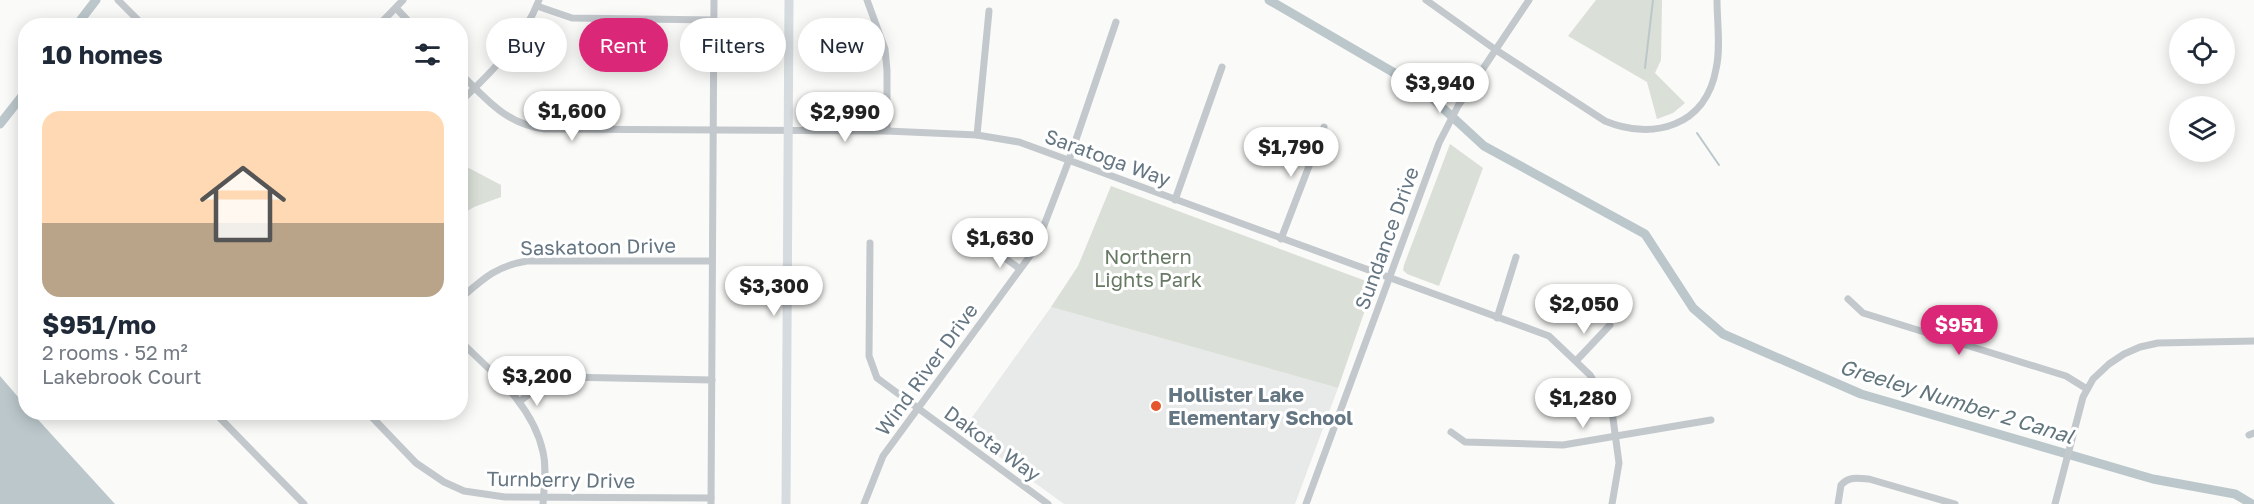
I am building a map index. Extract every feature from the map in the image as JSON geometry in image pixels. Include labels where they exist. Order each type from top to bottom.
[{"type":"street","points":[[386,18],[403,0]]},
{"type":"street","points":[[714,0],[714,18]]},
{"type":"street","points":[[786,504],[789,0]]},
{"type":"street","points":[[867,0],[885,49],[887,131]]},
{"type":"street","points":[[1425,0],[1496,50],[1605,121],[1635,130],[1662,128],[1678,123],[1692,114],[1702,102],[1713,83],[1717,68],[1717,0]]},
{"type":"street","name":"Sundance Drive","points":[[1306,504],[1443,133],[1458,106],[1529,0]]},
{"type":"street","points":[[118,1],[136,18]]},
{"type":"street","points":[[468,95],[518,40],[529,24],[538,3],[572,18],[680,20]]},
{"type":"street","points":[[396,8],[405,18]]},
{"type":"street","points":[[977,135],[989,11]]},
{"type":"street","name":"Wind River Drive","points":[[864,504],[883,456],[1035,249],[1069,160],[1116,22]]},
{"type":"street","points":[[1175,200],[1222,67]]},
{"type":"street","points":[[711,501],[714,72]]},
{"type":"street","name":"Saratoga Way","points":[[468,81],[513,121],[532,127],[887,131],[977,135],[1019,142],[1549,336],[1590,375],[1612,411],[1619,463],[1612,504]]},
{"type":"street","points":[[1281,239],[1324,127]]},
{"type":"street","name":"Dakota Way","points":[[870,243],[869,356],[877,378],[1048,504]]},
{"type":"street","points":[[994,250],[1020,269]]},
{"type":"street","points":[[1497,318],[1516,257]]},
{"type":"street","name":"Saskatoon Drive","points":[[468,292],[490,273],[508,264],[527,261],[712,261]]},
{"type":"street","points":[[1848,299],[1863,313],[2066,376],[2087,388]]},
{"type":"street","points":[[1576,361],[1610,325]]},
{"type":"street","points":[[2055,504],[2083,397],[2092,379],[2109,364],[2140,347],[2158,343],[2254,341]]},
{"type":"street","points":[[468,349],[519,402],[536,432],[543,452],[543,500]]},
{"type":"street","points":[[519,402],[542,384],[564,378],[712,380]]},
{"type":"street","points":[[221,420],[304,504]]},
{"type":"street","name":"Turnberry Drive","points":[[375,420],[416,463],[444,482],[464,491],[481,495],[543,500],[711,501]]},
{"type":"street","points":[[1450,432],[1465,442],[1563,446],[1615,435],[1712,420]]},
{"type":"street","points":[[1838,504],[1841,485],[1850,478],[1869,479],[1954,504]]},
{"type":"shaded area","name":"Hollister Lake Elementary School","points":[[1051,307],[1338,388],[1295,504],[1064,504],[969,435],[973,428],[968,423]]},
{"type":"shaded area","points":[[0,376],[18,397],[18,420],[38,420],[115,504],[0,504]]},
{"type":"green space","points":[[1596,0],[1662,0],[1661,60],[1655,73],[1685,103],[1673,113],[1657,119],[1647,82],[1568,36]]},
{"type":"green space","points":[[1450,144],[1483,168],[1439,286],[1407,274],[1403,270]]},
{"type":"green space","points":[[468,168],[501,185],[501,197],[468,211]]},
{"type":"green space","name":"Northern Lights Park","points":[[1111,186],[1374,284],[1338,388],[1051,307],[1078,266]]},
{"type":"waterway","points":[[82,18],[96,0]]},
{"type":"waterway","name":"Greeley Number 2 Canal","points":[[1269,0],[1422,89],[1484,146],[1645,234],[1693,308],[1723,334],[1861,394],[2153,479],[2235,494],[2252,504]]},
{"type":"waterway","points":[[1645,68],[1653,0]]},
{"type":"waterway","points":[[0,124],[18,101]]},
{"type":"waterway","points":[[1697,133],[1719,165]]},
{"type":"place","name":"Hollister Lake Elementary School","points":[[1156,406]]}]
